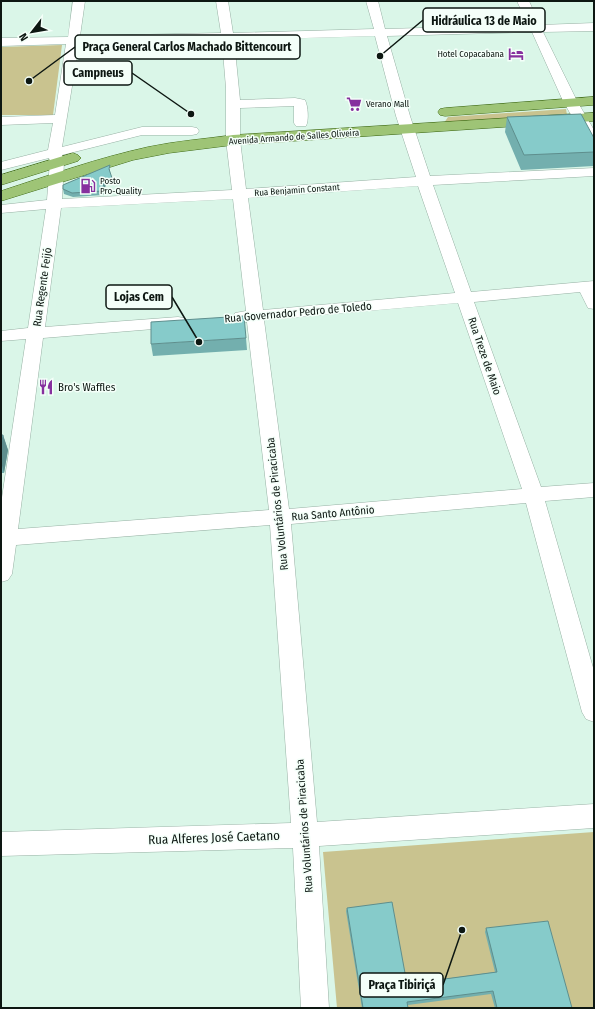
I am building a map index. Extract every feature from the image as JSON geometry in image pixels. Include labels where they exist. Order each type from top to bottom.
[{"type":"main road","points":[[435,113],[570,101],[594,101]]},
{"type":"main road","name":"Avenida Armando de Salles Oliveira","points":[[1,196],[56,164],[147,153],[234,134],[301,123],[419,114]]},
{"type":"main road","name":"Avenida Armando de Salles Oliveira","points":[[1,180],[134,141],[192,131],[234,134],[409,130],[594,117]]},
{"type":"street","name":"Rua Regente Feijó","points":[[1,574],[4,538],[36,333],[54,204],[56,164],[61,119],[79,1]]},
{"type":"street","name":"Rua Voluntários de Piracicaba","points":[[222,1],[227,37],[240,194],[280,517],[305,835],[315,1008]]},
{"type":"street","name":"Rua Treze de Maio","points":[[372,1],[382,32],[403,116],[409,130],[424,181],[534,496],[594,712]]},
{"type":"street","points":[[523,1],[534,29],[570,101],[594,142]]},
{"type":"street","points":[[1,42],[594,27]]},
{"type":"street","points":[[233,104],[300,103],[301,123]]},
{"type":"street","points":[[1,121],[61,119]]},
{"type":"street","points":[[1,166],[56,164]]},
{"type":"street","name":"Rua Benjamin Constant","points":[[1,209],[54,204],[594,172]]},
{"type":"street","points":[[589,286],[594,304]]},
{"type":"street","name":"Rua Governador Pedro de Toledo","points":[[224,318],[589,286]]},
{"type":"street","points":[[1,336],[192,321]]},
{"type":"street","name":"Rua Santo Antônio","points":[[4,538],[280,517],[594,490]]},
{"type":"street","name":"Rua Alferes José Caetano","points":[[1,844],[305,835],[594,816]]},
{"type":"shaded area","points":[[62,45],[53,115],[1,115],[1,47]]},
{"type":"shaded area","points":[[566,109],[567,115],[444,123],[448,117]]},
{"type":"shaded area","points":[[594,832],[594,1008],[337,1008],[323,852]]},
{"type":"building","points":[[581,114],[594,138],[594,152],[524,155],[507,117]]},
{"type":"building","name":"Posto Pro-Quality","points":[[110,165],[109,169],[112,178],[105,180],[102,191],[72,193],[63,189],[63,185]]},
{"type":"building","points":[[244,316],[246,338],[151,344],[151,322]]},
{"type":"building","points":[[1,435],[3,435],[1,449]]},
{"type":"building","points":[[392,902],[407,984],[497,972],[486,928],[548,921],[572,1008],[497,1008],[493,991],[407,1002],[408,1008],[363,1008],[347,908]]},
{"type":"place","name":"Hotel Copacabana","points":[[516,54]]},
{"type":"place","name":"Hidráulica 13 de Maio","points":[[380,56]]},
{"type":"place","name":"Praça General Carlos Machado Bittencourt","points":[[29,81]]},
{"type":"place","name":"Verano Mall","points":[[354,104]]},
{"type":"place","name":"Campneus","points":[[191,114]]},
{"type":"place","name":"Posto Pro-Quality","points":[[88,186]]},
{"type":"place","name":"Lojas Cem","points":[[199,342]]},
{"type":"place","name":"Bro's Waffles","points":[[46,387]]},
{"type":"place","name":"Praça Tibiriçá","points":[[462,930]]}]
